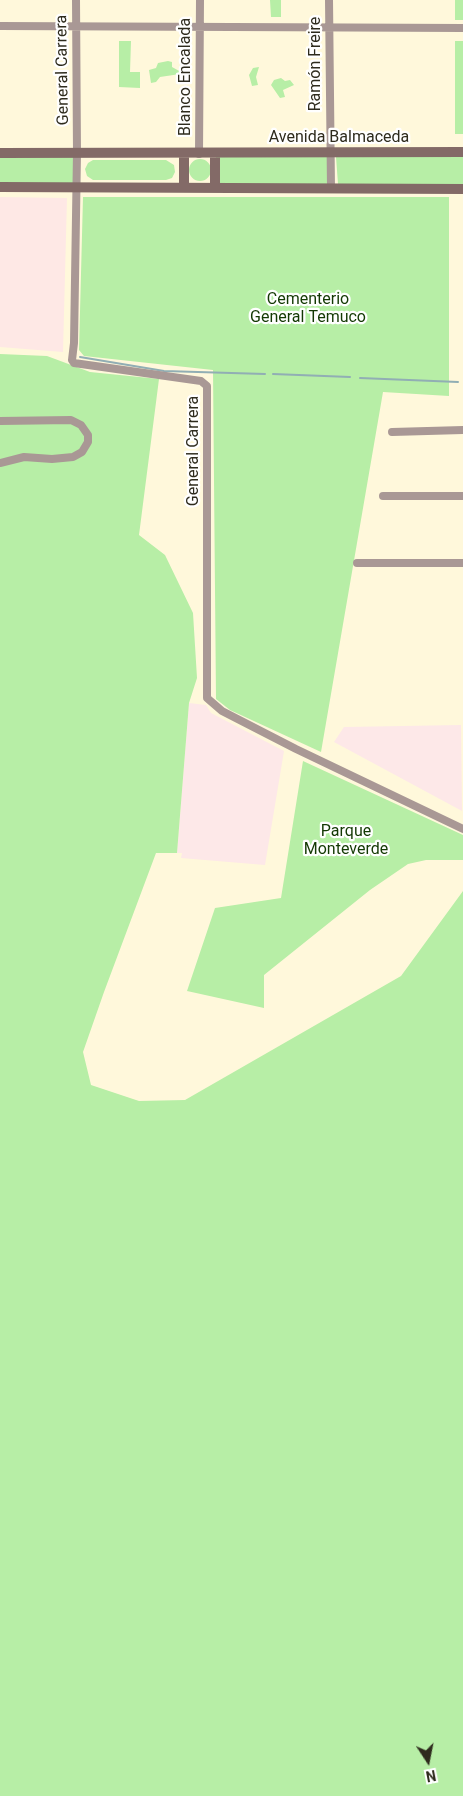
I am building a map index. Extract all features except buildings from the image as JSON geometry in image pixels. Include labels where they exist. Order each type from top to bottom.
[{"type":"main road","name":"Avenida Balmaceda","points":[[0,153],[463,152]]},
{"type":"main road","points":[[184,154],[184,188]]},
{"type":"main road","points":[[215,154],[215,188]]},
{"type":"main road","points":[[0,187],[463,189]]},
{"type":"street","name":"General Carrera","points":[[76,0],[77,187],[74,343],[72,360],[74,363],[201,381],[207,386],[206,694],[210,702],[222,712],[463,829]]},
{"type":"street","name":"Blanco Encalada","points":[[200,0],[200,154]]},
{"type":"street","name":"Ramón Freire","points":[[330,0],[331,188]]},
{"type":"street","points":[[0,26],[200,25],[463,28]]},
{"type":"street","points":[[0,421],[71,420],[81,425],[88,435],[88,442],[82,452],[73,457],[52,459],[24,457],[0,463]]},
{"type":"street","points":[[392,432],[463,430]]},
{"type":"street","points":[[383,496],[463,496]]},
{"type":"street","points":[[357,563],[463,563]]},
{"type":"shaded area","points":[[0,197],[67,198],[63,352],[0,347]]},
{"type":"shaded area","points":[[189,703],[206,705],[211,713],[284,751],[265,865],[181,858],[182,853],[177,853]]},
{"type":"shaded area","points":[[461,725],[462,811],[334,742],[344,727]]},
{"type":"green space","points":[[270,0],[281,0],[281,17],[271,17]]},
{"type":"green space","points":[[455,0],[463,0],[463,20],[455,20]]},
{"type":"green space","points":[[119,41],[131,41],[130,72],[140,72],[140,88],[119,87]]},
{"type":"green space","points":[[455,41],[463,41],[463,134],[455,134]]},
{"type":"green space","points":[[172,62],[172,67],[181,72],[180,74],[160,77],[156,82],[151,83],[149,70],[156,68],[158,63]]},
{"type":"green space","points":[[259,67],[256,77],[258,85],[252,86],[249,75],[253,68]]},
{"type":"green space","points":[[281,78],[285,81],[290,80],[294,85],[283,90],[285,97],[280,98],[271,85],[274,80]]},
{"type":"green space","points":[[327,154],[328,187],[216,185],[216,155]]},
{"type":"green space","points":[[463,155],[463,186],[338,184],[336,157]]},
{"type":"green space","points":[[0,156],[73,157],[73,183],[0,183]]},
{"type":"green space","points":[[196,159],[204,159],[211,166],[211,174],[204,181],[196,181],[189,174],[189,166]]},
{"type":"green space","points":[[93,160],[166,160],[174,165],[175,172],[172,178],[166,180],[93,180],[87,176],[85,169],[88,163]]},
{"type":"green space","name":"Cementerio General Temuco","points":[[83,197],[449,197],[449,396],[383,392],[321,752],[230,710],[216,699],[213,370],[84,356],[79,350]]},
{"type":"green space","points":[[0,354],[47,356],[90,372],[159,379],[139,535],[165,555],[193,613],[197,678],[189,703],[177,853],[156,853],[104,992],[83,1052],[91,1085],[139,1101],[185,1100],[401,976],[463,891],[463,1796],[0,1796]]},
{"type":"green space","name":"Parque Monteverde","points":[[303,761],[463,835],[463,860],[426,860],[408,864],[370,890],[264,975],[264,1008],[187,991],[215,908],[281,898]]},
{"type":"waterway","points":[[80,357],[164,371],[265,374]]},
{"type":"waterway","points":[[273,374],[350,377]]},
{"type":"waterway","points":[[360,378],[458,382]]}]
